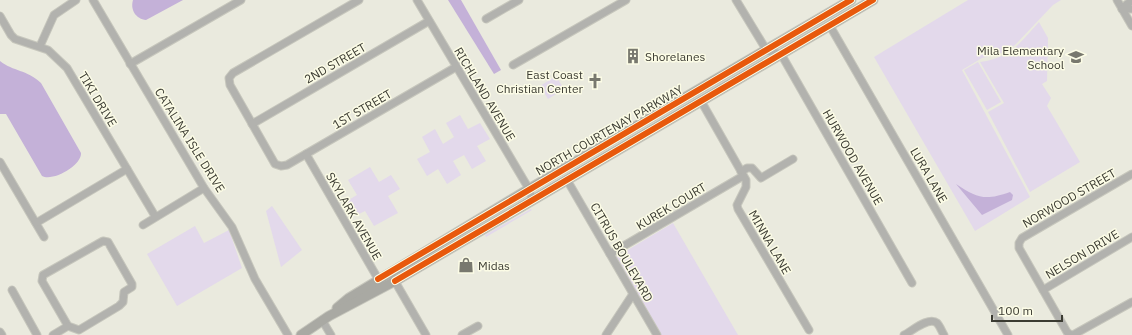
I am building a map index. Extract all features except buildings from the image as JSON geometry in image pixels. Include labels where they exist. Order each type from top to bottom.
[{"type":"main road","name":"NORTH COURTENAY PARKWAY","points":[[301,335],[349,298],[378,279],[529,189],[767,51],[851,0]]},
{"type":"main road","name":"NORTH COURTENAY PARKWAY","points":[[325,318],[384,288],[873,0]]},
{"type":"street","points":[[40,46],[54,15],[76,0]]},
{"type":"street","name":"CATALINA ISLE DRIVE","points":[[93,0],[204,188],[232,227],[255,279],[288,335]]},
{"type":"street","points":[[130,64],[242,0]]},
{"type":"street","points":[[252,124],[230,85],[229,78],[233,73],[359,0]]},
{"type":"street","name":"RICHLAND AVENUE","points":[[417,0],[529,189],[532,200]]},
{"type":"street","points":[[486,19],[519,0]]},
{"type":"street","points":[[512,65],[626,0]]},
{"type":"street","points":[[736,0],[767,51],[781,54]]},
{"type":"street","points":[[851,0],[856,10]]},
{"type":"street","points":[[1117,0],[1132,26]]},
{"type":"street","points":[[1122,9],[1132,1]]},
{"type":"street","points":[[1122,9],[1132,8]]},
{"type":"street","name":"TIKI DRIVE","points":[[0,16],[11,35],[16,39],[40,46],[55,55],[67,68],[155,216]]},
{"type":"street","name":"2ND STREET","points":[[252,124],[429,21]]},
{"type":"street","name":"LURA LANE","points":[[830,26],[1008,335]]},
{"type":"street","name":"HURWOOD AVENUE","points":[[781,54],[912,283]]},
{"type":"street","name":"1ST STREET","points":[[252,124],[272,161],[278,165],[284,166],[456,67]]},
{"type":"street","points":[[701,102],[742,174],[747,168],[752,168],[761,178],[794,159]]},
{"type":"street","name":"SKYLARK AVENUE","points":[[306,154],[384,288]]},
{"type":"street","points":[[0,162],[44,237]]},
{"type":"street","points":[[36,222],[127,169]]},
{"type":"street","name":"KUREK COURT","points":[[610,254],[742,174]]},
{"type":"street","name":"MINNA LANE","points":[[742,174],[746,187],[738,200],[738,209],[809,330]]},
{"type":"street","name":"NORWOOD STREET","points":[[1043,290],[1019,248],[1018,243],[1022,238],[1132,174]]},
{"type":"street","name":"CITRUS BOULEVARD","points":[[567,180],[657,335]]},
{"type":"street","points":[[143,224],[204,188]]},
{"type":"street","name":"NELSON DRIVE","points":[[1043,290],[1132,237]]},
{"type":"street","points":[[103,241],[108,242],[132,284],[132,287],[124,292],[123,302],[106,314],[79,330],[68,326],[42,280],[43,275],[103,241]]},
{"type":"street","points":[[390,272],[426,335]]},
{"type":"street","points":[[12,290],[37,335]]},
{"type":"street","points":[[1043,290],[1072,335],[1132,302]]},
{"type":"street","points":[[606,335],[633,294]]},
{"type":"street","points":[[325,318],[331,335]]},
{"type":"street","points":[[904,335],[925,323],[932,321],[937,324],[944,335]]},
{"type":"street","points":[[54,335],[68,326]]},
{"type":"street","points":[[463,335],[478,326]]},
{"type":"shaded area","points":[[133,0],[183,0],[146,20],[139,18],[133,10]]},
{"type":"shaded area","points":[[448,0],[461,0],[501,70],[494,74]]},
{"type":"shaded area","points":[[968,0],[1061,0],[1053,5],[1016,44],[1006,52],[982,58],[962,70],[1030,197],[975,231],[874,57]]},
{"type":"shaded area","points":[[1039,22],[1048,38],[1047,81],[1042,84],[1051,98],[1047,106],[1080,162],[1030,192],[988,112],[1004,103],[980,62],[991,60],[1007,53],[1020,43]]},
{"type":"shaded area","points":[[0,61],[5,65],[36,78],[41,83],[81,153],[80,158],[72,167],[59,175],[53,177],[42,176],[6,114],[0,114]]},
{"type":"shaded area","points":[[978,62],[1001,102],[987,110],[964,70]]},
{"type":"shaded area","points":[[556,76],[564,89],[548,99],[540,86]]},
{"type":"shaded area","points":[[460,115],[468,129],[480,123],[490,139],[477,146],[486,161],[472,169],[464,155],[453,161],[461,175],[447,184],[438,169],[427,176],[417,159],[430,152],[422,137],[435,129],[443,144],[454,137],[446,123]]},
{"type":"shaded area","points":[[370,167],[379,182],[391,175],[400,189],[388,196],[398,213],[374,226],[365,211],[353,217],[345,202],[357,195],[348,180]]},
{"type":"shaded area","points":[[956,184],[982,197],[994,197],[1010,192],[1013,195],[1012,200],[982,215]]},
{"type":"shaded area","points":[[272,206],[302,250],[281,267],[266,211]]},
{"type":"shaded area","points":[[531,209],[532,210],[486,237],[485,235]]},
{"type":"shaded area","points":[[673,223],[738,335],[661,335],[616,257]]},
{"type":"shaded area","points":[[195,226],[204,243],[229,230],[242,268],[177,306],[147,254]]},
{"type":"cycle path","points":[[378,279],[851,0]]},
{"type":"cycle path","points":[[395,281],[873,0]]},
{"type":"place","name":"Shorelanes","points":[[633,56]]},
{"type":"place","name":"Mila Elementary School","points":[[1076,57]]},
{"type":"place","name":"East Coast Christian Center","points":[[595,81]]},
{"type":"place","name":"Midas","points":[[466,265]]}]
